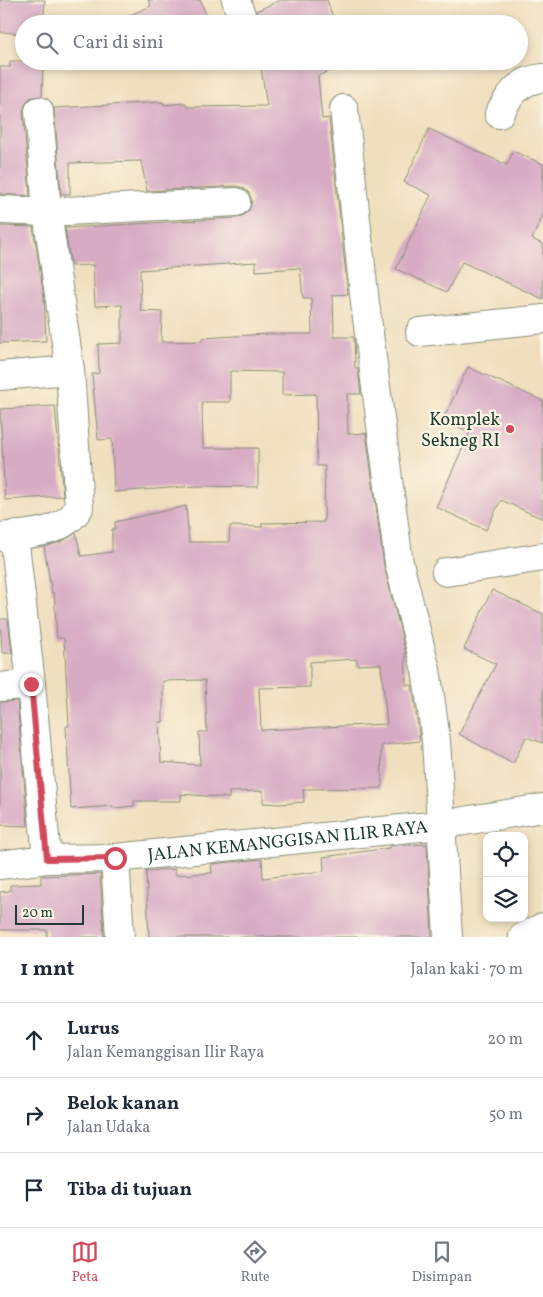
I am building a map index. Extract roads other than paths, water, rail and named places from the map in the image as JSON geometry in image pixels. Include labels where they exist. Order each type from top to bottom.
[{"type":"street","points":[[236,0],[241,15]]},
{"type":"street","points":[[500,114],[510,93],[520,84],[543,78]]},
{"type":"street","points":[[344,109],[364,303],[398,563],[418,638],[432,703],[448,937]]},
{"type":"street","points":[[39,111],[47,212],[70,370],[80,508],[72,520],[58,528],[7,536],[31,684],[47,859]]},
{"type":"street","points":[[0,210],[47,212],[236,202]]},
{"type":"street","points":[[420,332],[543,319]]},
{"type":"street","points":[[0,376],[70,370]]},
{"type":"street","points":[[446,572],[543,557]]},
{"type":"street","points":[[0,687],[31,684]]},
{"type":"street","name":"JALAN KEMANGGISAN ILIR RAYA","points":[[0,865],[47,859],[115,858],[440,825],[543,808]]},
{"type":"street","points":[[115,858],[120,937]]},
{"type":"street","points":[[523,937],[543,927]]},
{"type":"place","name":"Komplek Sekneg RI","points":[[510,429]]}]
